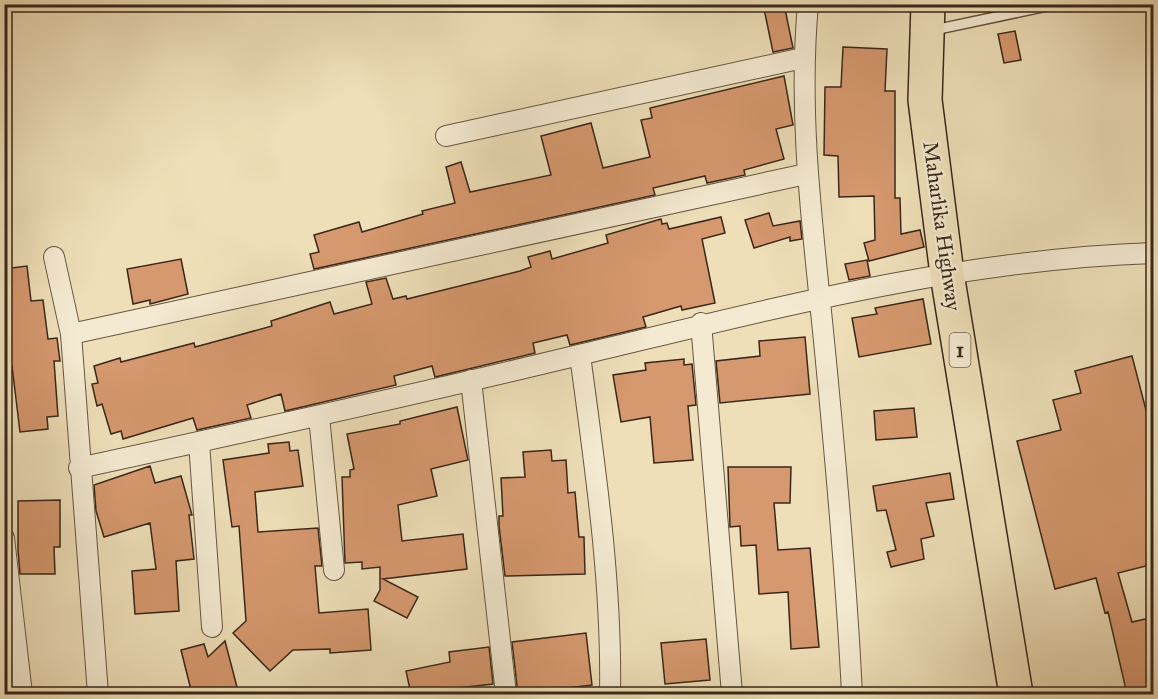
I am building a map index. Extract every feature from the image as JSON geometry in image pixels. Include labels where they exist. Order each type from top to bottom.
[{"type":"highway","name":"Maharlika Highway","points":[[927,18],[925,100],[947,274],[1016,694]]},
{"type":"street","points":[[808,4],[803,58],[806,174],[843,536],[852,694]]},
{"type":"street","points":[[446,136],[803,58]]},
{"type":"street","points":[[71,334],[806,174]]},
{"type":"street","points":[[79,468],[319,416],[580,355],[701,323],[820,299],[947,274],[1091,255],[1154,253]]},
{"type":"street","points":[[54,257],[71,334],[79,468],[98,694]]},
{"type":"street","points":[[701,323],[732,694]]},
{"type":"street","points":[[580,355],[603,526],[611,652],[610,694]]},
{"type":"street","points":[[471,380],[506,694]]},
{"type":"street","points":[[319,416],[334,570]]},
{"type":"street","points":[[199,442],[212,627]]},
{"type":"street","points":[[4,538],[22,694]]},
{"type":"lane","points":[[927,18],[1057,4]]},
{"type":"building","points":[[763,4],[784,4],[793,48],[773,52]]},
{"type":"building","points":[[1015,31],[1021,60],[1004,63],[998,34]]},
{"type":"building","points":[[843,47],[887,49],[885,91],[895,91],[895,198],[900,198],[901,234],[920,230],[924,247],[869,261],[864,243],[875,240],[874,196],[839,197],[838,156],[824,155],[825,87],[841,87]]},
{"type":"building","points":[[784,76],[793,125],[776,129],[784,159],[744,170],[745,175],[707,183],[705,176],[653,188],[655,195],[314,269],[310,254],[319,252],[314,235],[359,222],[362,232],[423,214],[422,211],[455,203],[446,167],[461,162],[470,192],[551,175],[541,136],[591,123],[603,168],[650,157],[641,120],[652,118],[650,108]]},
{"type":"building","points":[[769,213],[773,226],[800,221],[802,239],[790,241],[790,237],[754,248],[745,220]]},
{"type":"building","points":[[721,217],[725,233],[702,239],[715,303],[682,310],[681,306],[643,317],[646,327],[570,345],[567,335],[533,343],[535,353],[435,377],[432,366],[394,376],[396,385],[285,411],[281,394],[247,405],[251,418],[197,430],[193,418],[123,439],[121,431],[111,434],[102,404],[97,406],[92,384],[98,383],[94,366],[120,358],[121,362],[194,343],[195,347],[232,337],[272,326],[271,321],[330,302],[334,314],[372,304],[366,282],[386,278],[393,299],[406,296],[407,299],[520,271],[531,267],[528,257],[550,251],[552,259],[608,243],[606,235],[661,219],[662,224],[667,223],[669,229]]},
{"type":"building","points":[[181,259],[188,294],[150,304],[150,300],[133,304],[127,269]]},
{"type":"building","points":[[867,260],[870,276],[849,280],[845,264]]},
{"type":"building","points":[[27,266],[31,301],[43,300],[48,339],[57,338],[60,361],[54,361],[58,416],[47,417],[48,429],[20,432],[12,366],[4,367],[4,340],[8,340],[4,269]]},
{"type":"building","points":[[923,299],[931,344],[859,357],[852,318],[877,314],[875,308]]},
{"type":"building","points":[[805,337],[810,394],[720,403],[716,361],[760,356],[759,341]]},
{"type":"building","points":[[1132,356],[1154,441],[1154,564],[1118,573],[1132,622],[1154,617],[1154,694],[1127,694],[1108,612],[1105,613],[1096,578],[1055,589],[1017,441],[1061,430],[1053,400],[1081,393],[1075,371]]},
{"type":"building","points":[[684,359],[684,365],[692,364],[696,405],[688,406],[693,460],[654,463],[650,417],[621,422],[613,375],[646,370],[645,363]]},
{"type":"building","points":[[457,407],[468,460],[431,469],[437,496],[398,505],[402,541],[463,534],[467,569],[383,579],[418,597],[407,618],[374,601],[380,590],[380,567],[362,569],[362,562],[345,563],[342,477],[350,477],[350,470],[354,469],[347,434],[400,424],[400,421]]},
{"type":"building","points":[[914,408],[917,437],[876,440],[874,411]]},
{"type":"building","points":[[289,442],[290,451],[298,450],[303,486],[255,492],[258,532],[318,528],[322,566],[315,566],[319,613],[368,609],[371,650],[330,653],[330,649],[293,650],[270,671],[233,633],[246,621],[239,526],[232,527],[223,460],[269,453],[268,444]]},
{"type":"building","points":[[551,450],[552,461],[566,460],[568,493],[575,492],[579,537],[584,537],[585,574],[505,576],[499,526],[499,516],[503,516],[501,478],[525,477],[523,452]]},
{"type":"building","points":[[150,466],[155,483],[181,476],[192,515],[189,515],[194,559],[176,561],[179,611],[135,614],[132,571],[156,569],[150,523],[104,537],[96,511],[94,485]]},
{"type":"building","points":[[728,467],[791,467],[790,503],[774,503],[778,550],[810,548],[819,647],[791,649],[788,592],[759,594],[756,545],[741,546],[740,526],[730,527]]},
{"type":"building","points":[[950,473],[954,499],[926,503],[934,536],[921,539],[924,559],[891,567],[887,552],[896,550],[886,510],[877,511],[873,486]]},
{"type":"building","points":[[60,500],[60,547],[54,547],[55,574],[20,574],[18,501]]},
{"type":"building","points":[[586,633],[592,685],[518,694],[512,642]]},
{"type":"building","points":[[706,639],[710,680],[665,684],[661,643]]},
{"type":"building","points":[[225,641],[238,691],[225,694],[192,694],[181,650],[204,644],[208,657]]},
{"type":"building","points":[[489,647],[493,684],[449,689],[450,694],[411,694],[406,671],[450,662],[449,652]]}]
